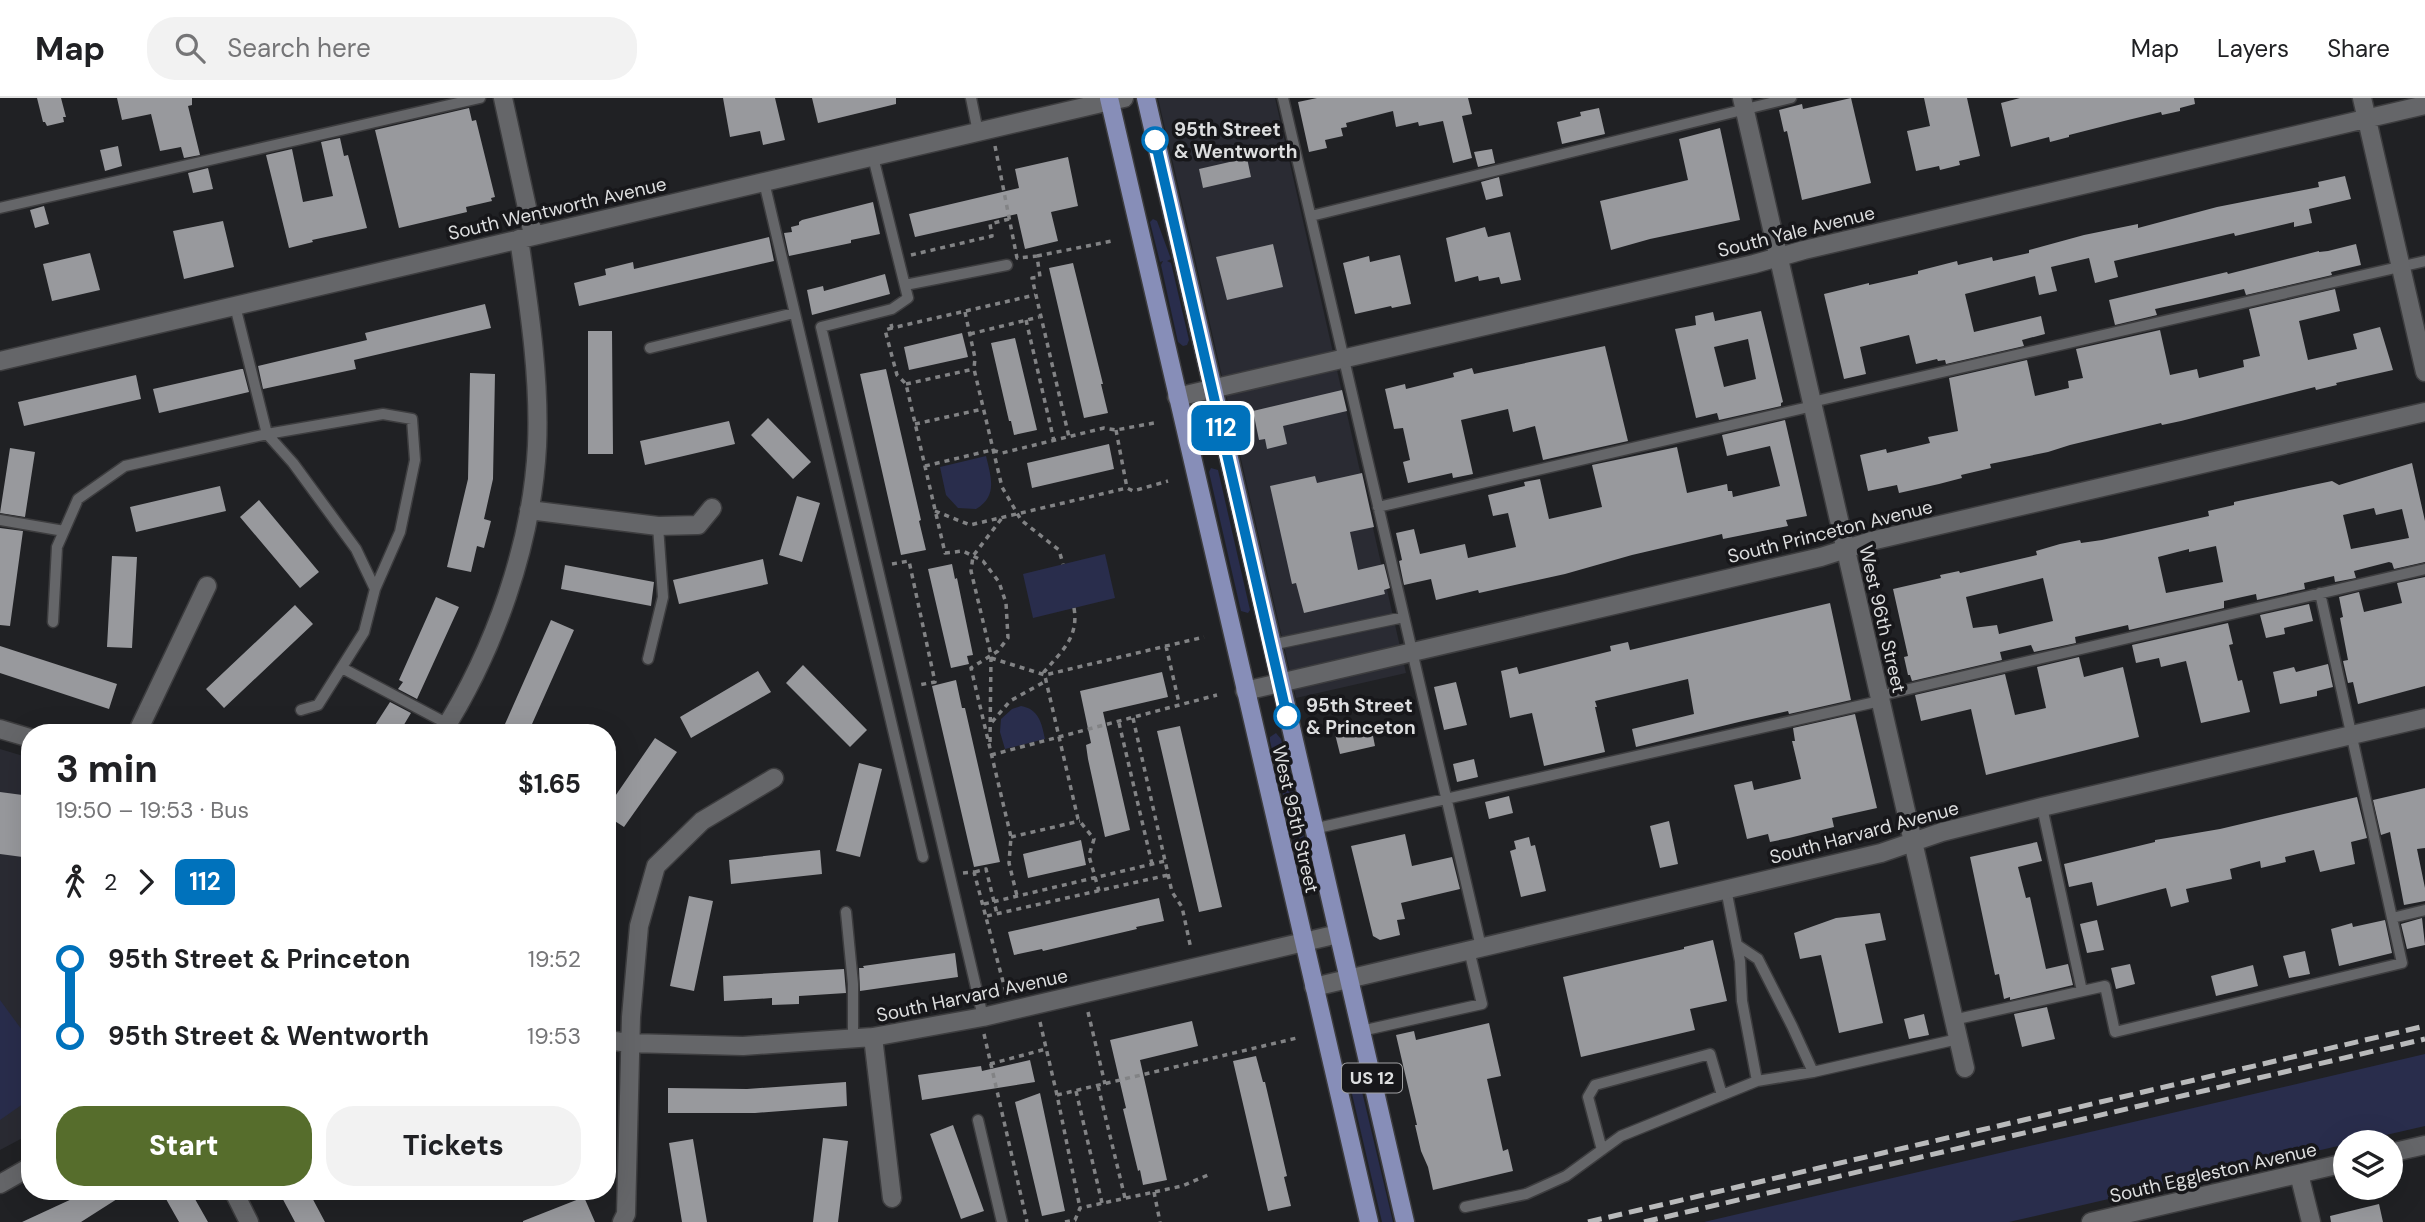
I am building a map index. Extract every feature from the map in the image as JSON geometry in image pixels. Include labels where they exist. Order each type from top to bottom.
[{"type":"main road","name":"West 95th Street","points":[[1146,98],[1405,1222]]},
{"type":"main road","name":"West 95th Street","points":[[1114,99],[1177,397],[1369,1222]]},
{"type":"street","points":[[448,724],[462,703],[505,606],[529,510],[537,446],[535,359],[526,237],[503,98]]},
{"type":"street","points":[[2362,98],[2425,372]]},
{"type":"street","name":"South Wentworth Avenue","points":[[0,361],[1114,99]]},
{"type":"street","name":"West 96th Street","points":[[1743,104],[1965,1068]]},
{"type":"street","name":"South Yale Avenue","points":[[1177,397],[2425,105]]},
{"type":"street","name":"South Princeton Avenue","points":[[1245,691],[2425,412]]},
{"type":"street","points":[[529,510],[658,526],[698,525],[712,508]]},
{"type":"street","points":[[142,724],[206,586]]},
{"type":"street","name":"South Harvard Avenue","points":[[1314,987],[1881,853],[1942,832],[2042,807],[2425,718]]},
{"type":"street","points":[[0,729],[21,735]]},
{"type":"street","points":[[622,1222],[626,1214],[629,1043],[639,926],[656,866],[702,821],[774,778]]},
{"type":"street","name":"South Harvard Avenue","points":[[616,1041],[743,1046],[873,1037],[983,1025],[1338,934]]},
{"type":"street","points":[[873,1037],[892,1198]]},
{"type":"street","points":[[2403,1150],[2425,1145]]},
{"type":"street","name":"South Eggleston Avenue","points":[[2091,1222],[2333,1166]]},
{"type":"street","points":[[0,1184],[21,1172]]},
{"type":"street","points":[[2299,1174],[2311,1222]]},
{"type":"street","points":[[238,1200],[249,1222]]},
{"type":"lane","points":[[0,208],[480,98]]},
{"type":"lane","points":[[971,98],[978,132]]},
{"type":"lane","points":[[1283,98],[1446,799],[1475,949],[1482,1004],[1361,1031]]},
{"type":"lane","points":[[1311,216],[1743,104],[1791,98]]},
{"type":"lane","points":[[873,157],[908,298],[892,309],[821,327],[983,1025]]},
{"type":"lane","points":[[764,182],[923,857]]},
{"type":"lane","points":[[1378,506],[2425,261]]},
{"type":"lane","points":[[905,285],[1007,265]]},
{"type":"lane","points":[[235,306],[267,434],[293,463],[356,549],[375,589]]},
{"type":"lane","points":[[650,348],[794,313]]},
{"type":"lane","points":[[53,622],[57,547],[78,499],[125,466],[267,434],[383,414],[412,419],[415,460],[400,532],[375,589],[364,632],[318,705],[301,710]]},
{"type":"lane","points":[[0,520],[64,531]]},
{"type":"lane","points":[[648,659],[663,597],[658,526]]},
{"type":"lane","points":[[1313,829],[1880,699],[2425,569]]},
{"type":"lane","points":[[1953,1020],[2105,986],[2115,1032],[2402,963],[2320,593]]},
{"type":"lane","points":[[1270,645],[1404,617]]},
{"type":"lane","points":[[342,668],[437,724]]},
{"type":"lane","points":[[2042,807],[2082,991]]},
{"type":"lane","points":[[1726,889],[1737,945],[1742,1001],[1757,1080]]},
{"type":"lane","points":[[2392,918],[2425,910]]},
{"type":"lane","points":[[846,912],[853,984],[853,1038]]},
{"type":"lane","points":[[1737,945],[1758,960],[1813,1072]]},
{"type":"lane","points":[[1465,1207],[1526,1194],[1566,1175],[1621,1136],[1757,1080],[1813,1072],[1958,1040]]},
{"type":"lane","points":[[1602,1150],[1588,1097],[1595,1085],[1710,1054],[1722,1095]]},
{"type":"lane","points":[[978,1121],[1002,1222]]},
{"type":"path","points":[[995,146],[1017,258],[1112,241]]},
{"type":"path","points":[[898,258],[992,236],[990,224],[1009,219]]},
{"type":"path","points":[[1037,256],[1040,276],[1032,278],[1035,295],[1069,437]]},
{"type":"path","points":[[1017,896],[1009,863],[1011,837],[971,668],[991,657],[1008,638],[1006,603],[999,582],[983,561],[962,551],[945,553],[906,384],[897,375],[885,330],[1035,295]]},
{"type":"path","points":[[965,312],[975,358],[974,369],[1002,486],[1021,520],[1059,550],[1063,564]]},
{"type":"path","points":[[970,334],[1040,316]]},
{"type":"path","points":[[890,320],[892,328]]},
{"type":"path","points":[[1026,320],[1054,440]]},
{"type":"path","points":[[906,384],[974,369]]},
{"type":"path","points":[[915,424],[983,409]]},
{"type":"path","points":[[925,466],[992,450],[1002,453],[1104,428],[1116,430],[1154,423]]},
{"type":"path","points":[[1116,430],[1127,488]]},
{"type":"path","points":[[935,511],[970,525],[1127,488],[1133,491],[1168,481]]},
{"type":"path","points":[[990,748],[991,657],[971,571],[973,556],[1002,518]]},
{"type":"path","points":[[890,565],[909,561],[935,682],[914,686]]},
{"type":"path","points":[[1074,608],[1076,629],[1065,648],[1044,672],[1080,821],[1094,839],[1089,856],[1099,891]]},
{"type":"path","points":[[990,724],[1010,701],[1046,678],[1204,637]]},
{"type":"path","points":[[1166,646],[1179,704]]},
{"type":"path","points":[[991,657],[1046,678]]},
{"type":"path","points":[[991,755],[1217,695]]},
{"type":"path","points":[[1133,718],[1172,892],[1182,907],[1191,951]]},
{"type":"path","points":[[1119,722],[1152,864]]},
{"type":"path","points":[[1011,837],[1080,821]]},
{"type":"path","points":[[984,904],[1165,861]]},
{"type":"path","points":[[958,871],[965,874],[986,869],[997,914]]},
{"type":"path","points":[[975,872],[1006,993]]},
{"type":"path","points":[[987,916],[1168,875]]},
{"type":"path","points":[[1088,1012],[1105,1084]]},
{"type":"path","points":[[1040,1023],[1080,1208],[1075,1220],[1065,1222]]},
{"type":"path","points":[[983,1025],[1027,1222]]},
{"type":"path","points":[[1057,1095],[1297,1038]]},
{"type":"path","points":[[990,1064],[1046,1049]]},
{"type":"path","points":[[1098,1086],[1125,1198]]},
{"type":"path","points":[[1076,1091],[1102,1203]]},
{"type":"path","points":[[1080,1208],[1182,1186],[1208,1175]]},
{"type":"path","points":[[1154,1192],[1160,1222]]},
{"type":"shaded area","points":[[1158,98],[1275,98],[1406,673],[1296,698]]},
{"type":"shaded area","points":[[1153,219],[1157,221],[1171,259],[1167,261],[1171,263],[1189,340],[1187,345],[1183,346],[1178,342],[1161,265],[1163,261],[1160,262],[1150,222]]},
{"type":"shaded area","points":[[986,456],[991,486],[988,498],[976,509],[958,508],[946,495],[940,467]]},
{"type":"shaded area","points":[[1211,468],[1218,470],[1250,610],[1248,613],[1241,611],[1209,472]]},
{"type":"shaded area","points":[[1105,554],[1115,598],[1033,618],[1023,574]]},
{"type":"shaded area","points":[[1021,706],[1036,714],[1045,739],[1005,749],[1000,732],[1001,719],[1012,709]]},
{"type":"shaded area","points":[[1276,733],[1281,739],[1315,885],[1307,889],[1270,741],[1270,737]]},
{"type":"shaded area","points":[[0,749],[21,755],[21,1139],[0,1150]]},
{"type":"shaded area","points":[[0,1000],[21,1029],[21,1105],[0,1120]]},
{"type":"shaded area","points":[[2425,1054],[2425,1126],[2403,1131],[2333,1130],[2333,1147],[2009,1222],[1704,1222]]},
{"type":"shaded area","points":[[1350,1077],[1359,1079],[1393,1222],[1382,1222],[1349,1081]]},
{"type":"building","points":[[37,98],[61,98],[66,117],[63,117],[64,122],[47,126],[43,122]]},
{"type":"building","points":[[117,98],[192,98],[192,105],[188,106],[200,155],[184,158],[181,147],[160,151],[151,114],[122,120]]},
{"type":"building","points":[[723,98],[775,98],[785,140],[763,145],[760,131],[730,137]]},
{"type":"building","points":[[812,98],[896,98],[896,104],[818,123]]},
{"type":"building","points":[[1317,98],[1468,98],[1472,114],[1462,116],[1472,158],[1453,163],[1443,121],[1419,126],[1418,122],[1396,127],[1393,111],[1346,123],[1347,127],[1341,128],[1343,136],[1325,140],[1327,148],[1309,152],[1298,102]]},
{"type":"building","points":[[1851,98],[1871,183],[1802,200],[1787,131],[1784,132],[1779,110],[1802,104],[1803,109]]},
{"type":"building","points":[[1924,98],[1967,98],[1980,156],[1959,161],[1960,165],[1940,170],[1939,166],[1916,171],[1907,131],[1930,126]]},
{"type":"building","points":[[2020,98],[2194,98],[2195,104],[2180,108],[2180,111],[2162,115],[2161,112],[2050,142],[2049,137],[2011,147],[2001,103]]},
{"type":"building","points":[[469,108],[472,121],[476,120],[495,197],[491,198],[492,201],[466,207],[467,212],[399,228],[375,130]]},
{"type":"building","points":[[1599,108],[1605,134],[1562,144],[1557,122],[1581,116],[1580,112]]},
{"type":"building","points":[[1720,128],[1740,220],[1611,250],[1600,201],[1688,180],[1679,139]]},
{"type":"building","points":[[340,138],[344,156],[348,155],[367,228],[289,248],[266,155],[292,149],[303,202],[333,196],[321,142]]},
{"type":"building","points":[[118,146],[122,166],[105,171],[100,150]]},
{"type":"building","points":[[1492,149],[1495,163],[1478,167],[1474,152]]},
{"type":"building","points":[[1068,157],[1078,206],[1051,212],[1058,241],[1025,249],[1017,214],[915,237],[909,214],[1019,188],[1015,169]]},
{"type":"building","points":[[1247,158],[1251,177],[1203,188],[1199,169]]},
{"type":"building","points":[[208,168],[213,189],[193,193],[188,173]]},
{"type":"building","points":[[2345,176],[2351,199],[2309,209],[2312,223],[2294,227],[2294,222],[2235,236],[2234,233],[2114,261],[2118,277],[2095,283],[2089,258],[2051,267],[2057,291],[2039,295],[2035,276],[1965,294],[1974,332],[2041,316],[2045,334],[2022,340],[2024,346],[1946,364],[1945,360],[1937,359],[1916,364],[1909,335],[1860,347],[1866,374],[1844,379],[1824,294],[1918,274],[1918,271],[1957,261],[1958,265],[1992,257],[1993,261],[2029,253],[2029,250],[2084,235],[2138,224],[2138,228],[2217,207],[2319,187],[2318,182]]},
{"type":"building","points":[[1499,177],[1503,196],[1486,200],[1481,182]]},
{"type":"building","points":[[873,202],[880,234],[789,256],[784,233],[792,232],[791,227],[799,225],[802,220]]},
{"type":"building","points":[[44,206],[49,224],[35,228],[30,210]]},
{"type":"building","points":[[223,221],[234,267],[184,279],[173,231]]},
{"type":"building","points":[[1485,227],[1488,237],[1510,232],[1521,280],[1501,284],[1499,277],[1479,281],[1478,276],[1455,282],[1446,238]]},
{"type":"building","points":[[769,237],[774,261],[579,306],[574,283],[606,275],[605,269],[633,262],[634,269]]},
{"type":"building","points":[[1273,244],[1283,287],[1227,300],[1216,257]]},
{"type":"building","points":[[2356,244],[2361,265],[2331,272],[2332,275],[2246,295],[2244,289],[2155,309],[2157,315],[2115,325],[2109,300]]},
{"type":"building","points":[[90,253],[100,290],[52,301],[43,264]]},
{"type":"building","points":[[1400,255],[1411,304],[1355,314],[1343,263],[1369,256],[1370,262]]},
{"type":"building","points":[[1073,263],[1108,413],[1084,418],[1049,268]]},
{"type":"building","points":[[885,274],[890,294],[812,315],[807,290],[823,286],[824,291]]},
{"type":"building","points":[[2335,289],[2340,311],[2299,321],[2308,360],[2357,349],[2353,334],[2380,327],[2393,370],[1990,464],[1991,468],[1961,475],[1962,478],[1939,484],[1899,493],[1897,485],[1868,491],[1860,455],[1886,449],[1887,453],[1930,443],[1928,437],[1958,431],[1949,378],[2027,360],[2035,396],[2069,388],[2068,381],[2083,378],[2076,349],[2160,330],[2170,375],[2197,369],[2199,378],[2244,367],[2243,360],[2260,356],[2249,309]]},
{"type":"building","points":[[485,304],[491,328],[354,360],[356,369],[263,389],[258,366],[367,340],[365,333]]},
{"type":"building","points":[[1761,311],[1783,402],[1781,406],[1719,420],[1717,413],[1696,418],[1675,329],[1696,325],[1695,316],[1713,312],[1715,321]],"holes":[[[1748,339],[1756,379],[1724,387],[1714,347]]]},
{"type":"building","points":[[588,331],[612,331],[613,454],[588,454]]},
{"type":"building","points":[[962,333],[968,357],[909,370],[904,347]]},
{"type":"building","points":[[1015,338],[1037,430],[1014,435],[991,343]]},
{"type":"building","points":[[1605,346],[1628,441],[1543,460],[1535,426],[1513,432],[1508,409],[1461,420],[1473,474],[1453,478],[1452,473],[1408,483],[1403,462],[1410,460],[1403,428],[1394,429],[1385,389],[1405,384],[1406,389],[1454,377],[1453,373],[1472,368],[1474,374]]},
{"type":"building","points":[[243,369],[249,392],[159,413],[153,389]]},
{"type":"building","points":[[886,369],[926,550],[901,555],[860,374]]},
{"type":"building","points":[[470,373],[495,374],[493,479],[484,519],[491,521],[484,548],[477,546],[471,572],[447,567],[468,479]]},
{"type":"building","points":[[136,375],[141,399],[24,426],[18,402]]},
{"type":"building","points":[[1342,390],[1347,411],[1283,426],[1287,444],[1267,449],[1265,439],[1259,440],[1253,411]]},
{"type":"building","points":[[768,418],[811,462],[793,479],[751,435]]},
{"type":"building","points":[[1785,420],[1807,516],[1786,520],[1788,526],[1723,539],[1722,534],[1565,574],[1436,600],[1431,579],[1404,585],[1396,533],[1414,529],[1420,554],[1465,544],[1468,558],[1516,547],[1508,513],[1493,516],[1488,495],[1525,486],[1524,482],[1540,479],[1549,519],[1602,507],[1592,465],[1677,447],[1687,493],[1727,484],[1733,497],[1780,486],[1770,446],[1727,456],[1722,435]]},
{"type":"building","points":[[729,421],[735,444],[645,465],[640,441]]},
{"type":"building","points":[[1109,444],[1114,469],[1032,488],[1027,463]]},
{"type":"building","points":[[10,448],[35,452],[25,517],[0,513]]},
{"type":"building","points":[[2412,463],[2425,521],[2425,562],[2394,569],[2389,562],[2354,571],[2356,578],[2335,582],[2334,576],[2304,583],[2305,589],[2257,600],[2256,594],[2224,601],[2224,608],[2129,630],[2128,625],[2075,637],[2076,643],[2034,652],[2031,645],[2000,652],[2002,660],[1912,681],[1908,675],[1904,657],[1908,656],[1893,589],[1941,578],[1940,575],[2037,555],[2036,551],[2060,544],[2102,540],[2209,516],[2208,511],[2234,505],[2234,502],[2332,481],[2339,485]],"holes":[[[2374,508],[2376,515],[2402,509],[2409,538],[2351,549],[2343,515]],[[2216,546],[2223,582],[2166,593],[2158,557],[2189,549],[2189,552]],[[2043,578],[2053,621],[1999,634],[1997,625],[1973,628],[1966,597]]]},
{"type":"building","points":[[1362,473],[1374,527],[1350,532],[1358,570],[1384,564],[1390,588],[1384,590],[1385,594],[1304,613],[1296,583],[1292,584],[1270,486],[1315,476],[1317,483]]},
{"type":"building","points":[[220,486],[226,511],[136,532],[130,507]]},
{"type":"building","points":[[797,496],[820,503],[802,562],[779,555]]},
{"type":"building","points":[[259,500],[319,572],[300,588],[240,517]]},
{"type":"building","points":[[0,528],[23,531],[10,626],[0,625]]},
{"type":"building","points":[[112,556],[137,557],[132,648],[107,647]]},
{"type":"building","points":[[763,559],[768,584],[679,604],[673,580]]},
{"type":"building","points":[[952,564],[973,655],[967,656],[969,664],[951,668],[928,569]]},
{"type":"building","points":[[565,565],[654,582],[651,606],[561,589]]},
{"type":"building","points":[[2425,577],[2425,686],[2358,704],[2353,682],[2348,683],[2343,661],[2348,660],[2339,597],[2359,592],[2364,612],[2402,603],[2397,583]]},
{"type":"building","points":[[436,597],[459,607],[417,699],[398,689],[403,682],[399,680]]},
{"type":"building","points":[[1830,603],[1851,700],[1789,714],[1788,711],[1636,747],[1632,729],[1694,714],[1688,679],[1595,701],[1605,752],[1544,766],[1532,713],[1510,718],[1501,671],[1517,667],[1519,674],[1611,651],[1610,646],[1628,642],[1630,650]]},
{"type":"building","points":[[2309,604],[2313,621],[2284,628],[2285,634],[2266,638],[2260,615]]},
{"type":"building","points":[[295,605],[313,624],[224,708],[206,689]]},
{"type":"building","points":[[551,620],[574,630],[532,724],[505,724]]},
{"type":"building","points":[[2228,623],[2233,644],[2229,645],[2238,681],[2242,680],[2250,712],[2201,723],[2186,661],[2161,667],[2159,658],[2136,663],[2132,645]]},
{"type":"building","points":[[0,646],[117,684],[109,709],[0,673]]},
{"type":"building","points":[[2079,657],[2084,677],[2123,667],[2139,737],[1986,775],[1971,709],[1921,721],[1915,695],[2005,674],[2015,715],[2046,708],[2037,667]]},
{"type":"building","points":[[2328,664],[2333,687],[2317,691],[2317,696],[2280,704],[2273,672],[2294,667],[2296,672]]},
{"type":"building","points":[[803,665],[867,730],[850,747],[786,683]]},
{"type":"building","points":[[758,671],[771,692],[691,738],[680,717]]},
{"type":"building","points":[[1162,672],[1168,697],[1103,712],[1130,830],[1105,837],[1088,759],[1086,745],[1091,743],[1080,691]]},
{"type":"building","points":[[956,680],[962,708],[965,708],[1000,862],[974,867],[932,686]]},
{"type":"building","points":[[1456,682],[1467,725],[1444,730],[1434,687]]},
{"type":"building","points":[[390,702],[411,713],[404,724],[376,724]]},
{"type":"building","points":[[1855,714],[1877,808],[1832,818],[1834,827],[1789,838],[1770,842],[1768,834],[1747,839],[1734,785],[1752,781],[1754,790],[1801,779],[1792,741],[1795,741],[1793,728]]},
{"type":"building","points":[[1180,726],[1222,907],[1199,912],[1157,731]]},
{"type":"building","points":[[1371,726],[1375,746],[1340,754],[1335,734]]},
{"type":"building","points":[[655,738],[677,752],[624,827],[616,822],[616,795]]},
{"type":"building","points":[[1474,759],[1478,777],[1457,782],[1453,764]]},
{"type":"building","points":[[859,763],[882,769],[860,857],[836,851]]},
{"type":"building","points":[[2425,788],[2425,848],[2417,849],[2425,901],[2404,905],[2390,832],[2381,835],[2373,800]]},
{"type":"building","points":[[0,792],[21,795],[21,857],[0,854]]},
{"type":"building","points":[[1509,796],[1513,813],[1489,819],[1485,802]]},
{"type":"building","points":[[2357,797],[2367,838],[2351,842],[2355,864],[2320,872],[2314,850],[2285,857],[2286,862],[2261,868],[2260,861],[2230,869],[2232,879],[2186,889],[2189,902],[2171,907],[2166,888],[2097,906],[2092,882],[2069,887],[2064,864],[2155,840],[2220,829]]},
{"type":"building","points":[[1669,821],[1678,864],[1660,868],[1650,826]]},
{"type":"building","points":[[1405,834],[1412,866],[1452,857],[1460,889],[1401,903],[1405,919],[1397,920],[1400,935],[1380,940],[1373,936],[1351,846]]},
{"type":"building","points":[[1529,837],[1531,846],[1535,845],[1546,891],[1521,897],[1510,851],[1516,849],[1514,841]]},
{"type":"building","points":[[1081,840],[1086,865],[1028,878],[1023,854]]},
{"type":"building","points":[[2037,842],[2042,861],[2018,867],[2026,898],[2030,897],[2046,969],[2068,964],[2073,985],[2010,1000],[2010,997],[2004,999],[1999,974],[1995,975],[1970,857]]},
{"type":"building","points":[[820,850],[822,874],[731,884],[729,860]]},
{"type":"building","points":[[689,896],[713,901],[694,991],[670,986]]},
{"type":"building","points":[[1159,898],[1164,921],[1043,951],[1042,949],[1014,955],[1008,932]]},
{"type":"building","points":[[1880,913],[1886,940],[1865,944],[1883,1023],[1839,1033],[1821,955],[1800,959],[1794,933],[1836,918]]},
{"type":"building","points":[[2422,918],[2425,945],[2407,949],[2401,924]]},
{"type":"building","points":[[2097,920],[2104,950],[2087,953],[2080,924]]},
{"type":"building","points":[[2385,920],[2392,953],[2339,966],[2331,929],[2352,923],[2353,927]]},
{"type":"building","points":[[1713,940],[1727,1001],[1690,1009],[1695,1030],[1581,1057],[1563,977]]},
{"type":"building","points":[[2305,951],[2310,974],[2289,978],[2283,956]]},
{"type":"building","points":[[955,953],[958,977],[860,991],[859,968],[864,968],[863,966]]},
{"type":"building","points":[[2130,964],[2135,984],[2116,989],[2111,968]]},
{"type":"building","points":[[2253,965],[2258,986],[2216,996],[2211,976]]},
{"type":"building","points":[[844,969],[846,993],[799,996],[799,1004],[772,1005],[772,998],[724,1001],[723,976]]},
{"type":"building","points":[[2047,1007],[2055,1039],[2022,1047],[2014,1014]]},
{"type":"building","points":[[1924,1014],[1929,1035],[1909,1039],[1904,1019]]},
{"type":"building","points":[[1192,1021],[1198,1046],[1140,1060],[1167,1180],[1143,1185],[1123,1109],[1126,1108],[1110,1040]]},
{"type":"building","points":[[1489,1023],[1501,1076],[1487,1079],[1503,1151],[1508,1149],[1513,1171],[1433,1190],[1421,1151],[1396,1035],[1414,1031],[1416,1040]]},
{"type":"building","points":[[1256,1056],[1265,1082],[1287,1176],[1284,1177],[1291,1206],[1268,1211],[1233,1061]]},
{"type":"building","points":[[1030,1060],[1035,1082],[922,1100],[918,1075],[981,1066],[982,1071]]},
{"type":"building","points":[[846,1082],[847,1106],[755,1113],[668,1113],[668,1088],[747,1089]]},
{"type":"building","points":[[1040,1093],[1065,1211],[1042,1216],[1015,1102]]},
{"type":"building","points":[[953,1125],[984,1211],[961,1219],[930,1134]]},
{"type":"building","points":[[823,1138],[848,1141],[838,1222],[813,1222]]},
{"type":"building","points":[[693,1139],[707,1222],[682,1222],[669,1143]]},
{"type":"building","points":[[70,1200],[115,1200],[81,1222],[22,1222]]},
{"type":"building","points":[[167,1200],[196,1200],[208,1222],[179,1222]]},
{"type":"building","points":[[283,1200],[313,1200],[325,1222],[295,1222]]},
{"type":"building","points":[[576,1200],[585,1200],[595,1222],[523,1222]]},
{"type":"building","points":[[2379,1204],[2383,1222],[2331,1222],[2330,1216]]},
{"type":"railway","points":[[1588,1222],[2425,1026]]},
{"type":"railway","points":[[1644,1222],[2425,1039]]},
{"type":"bus line","name":"112","points":[[1155,140],[1287,716]]},
{"type":"place","name":"95th Street & Wentworth","points":[[1155,140]]},
{"type":"place","name":"95th Street & Princeton","points":[[1287,716]]}]
